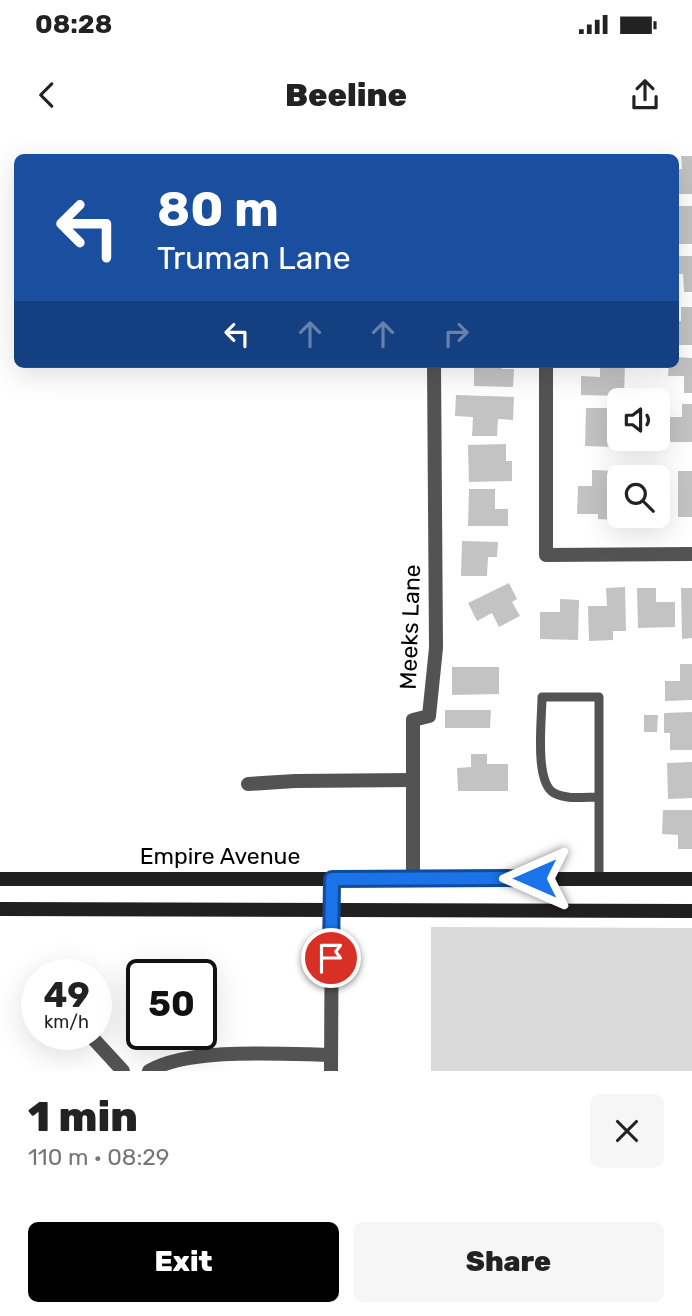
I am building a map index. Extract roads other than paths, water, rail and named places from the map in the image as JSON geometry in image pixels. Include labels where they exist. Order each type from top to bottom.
[{"type":"main road","name":"Empire Avenue","points":[[0,879],[692,879]]},
{"type":"main road","points":[[0,909],[692,911]]},
{"type":"street","name":"Meeks Lane","points":[[413,879],[412,720],[429,716],[436,648],[433,368]]},
{"type":"street","points":[[546,368],[546,555],[692,554]]},
{"type":"street","points":[[248,784],[413,780]]},
{"type":"street","points":[[331,1071],[332,879]]},
{"type":"street","points":[[104,1050],[123,1071]]},
{"type":"street","points":[[149,1071],[174,1060],[204,1055],[331,1055]]},
{"type":"lane","points":[[599,797],[566,797],[547,788],[542,775],[542,697],[599,697],[599,797],[599,878]]}]
